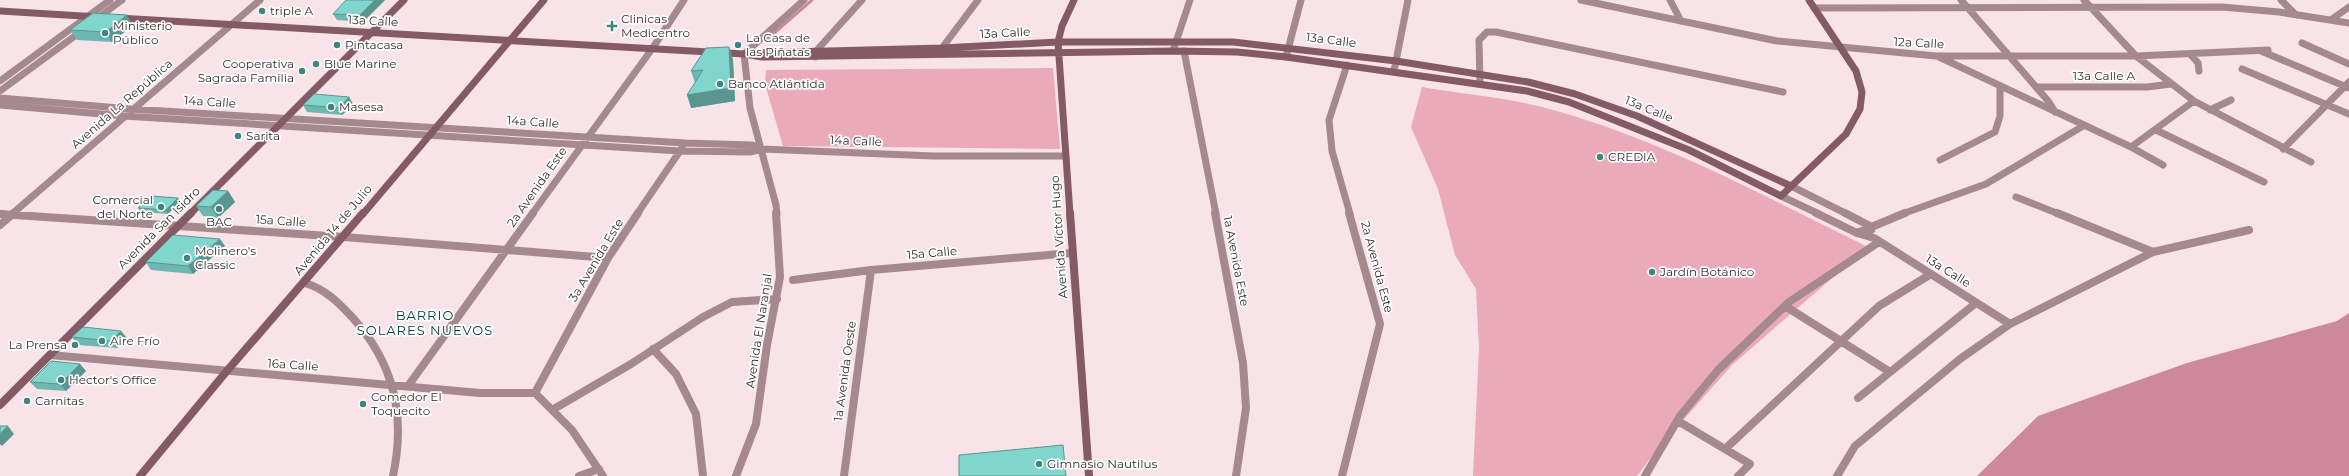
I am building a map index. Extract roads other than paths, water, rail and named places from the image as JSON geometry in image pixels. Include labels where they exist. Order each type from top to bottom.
[{"type":"street","points":[[0,81],[110,0]]},
{"type":"street","points":[[0,91],[122,0]]},
{"type":"street","name":"Avenida La República","points":[[0,225],[131,109],[260,0]]},
{"type":"street","name":"Avenida San Isidro","points":[[0,405],[404,0]]},
{"type":"street","name":"Avenida 14 de Julio","points":[[140,476],[226,372],[344,237],[427,136],[544,0]]},
{"type":"street","name":"2a Avenida Este","points":[[408,386],[652,49],[684,0]]},
{"type":"street","points":[[744,54],[804,0]]},
{"type":"street","points":[[816,53],[862,0]]},
{"type":"street","points":[[942,51],[978,0]]},
{"type":"street","name":"Avenida Víctor Hugo","points":[[1074,0],[1062,26],[1058,42],[1058,52],[1089,476]]},
{"type":"street","points":[[1174,51],[1175,41],[1190,0]]},
{"type":"street","points":[[1286,57],[1301,0]]},
{"type":"street","points":[[1394,72],[1408,0]]},
{"type":"street","name":"12a Calle","points":[[1581,0],[1777,41],[1936,56],[2136,56],[2264,51],[2348,85]]},
{"type":"street","points":[[1670,0],[1681,22]]},
{"type":"street","points":[[1781,196],[1846,134],[1860,110],[1862,92],[1856,71],[1808,0]]},
{"type":"street","points":[[1961,0],[2056,112]]},
{"type":"street","points":[[2084,0],[2136,56],[2194,101],[2282,149],[2311,162]]},
{"type":"street","points":[[2281,0],[2296,15]]},
{"type":"street","points":[[1814,8],[2092,9],[2222,7],[2332,19],[2349,23]]},
{"type":"street","points":[[2332,19],[2349,7]]},
{"type":"street","name":"13a Calle","points":[[0,10],[508,42],[744,54],[762,57],[816,53],[942,51],[1237,52],[1286,57],[1480,83],[1568,102],[1689,150],[1857,233],[1876,240],[2010,324]]},
{"type":"street","points":[[1480,83],[1479,40],[1487,32],[1506,32],[1783,92]]},
{"type":"street","name":"13a Calle","points":[[942,51],[1058,42],[1233,42],[1288,46],[1480,73],[1528,82],[1575,94],[1637,116],[1791,186],[1870,226]]},
{"type":"street","points":[[2302,44],[2349,64]]},
{"type":"street","name":"1a Avenida Este","points":[[1184,51],[1190,90],[1222,245],[1243,363],[1246,408],[1236,476]]},
{"type":"street","name":"Avenida El Naranjal","points":[[736,476],[756,424],[766,345],[777,299],[780,277],[776,205],[750,108],[744,54]]},
{"type":"street","points":[[2191,55],[2198,63],[2199,71]]},
{"type":"street","points":[[1936,56],[2083,126],[2131,147],[2163,165]]},
{"type":"street","name":"2a Avenida Este","points":[[1342,476],[1380,324],[1332,151],[1330,120],[1347,65]]},
{"type":"street","points":[[2242,69],[2349,114]]},
{"type":"street","name":"13a Calle A","points":[[2036,87],[2147,87],[2171,84]]},
{"type":"street","points":[[2282,149],[2348,85]]},
{"type":"street","points":[[1940,160],[1995,132],[2000,124],[2000,86]]},
{"type":"street","name":"14a Calle","points":[[0,98],[131,109],[434,128],[584,141]]},
{"type":"street","points":[[2210,110],[2231,100]]},
{"type":"street","points":[[2131,147],[2194,101]]},
{"type":"street","name":"14a Calle","points":[[0,106],[124,116],[427,136],[752,145],[762,149],[933,156],[1065,156]]},
{"type":"street","points":[[1628,125],[1637,116]]},
{"type":"street","points":[[1857,233],[1870,226],[1986,184],[2083,126]]},
{"type":"street","points":[[2156,130],[2264,182]]},
{"type":"street","points":[[584,141],[680,151],[750,152],[762,149]]},
{"type":"street","name":"3a Avenida Este","points":[[535,393],[608,258],[685,144]]},
{"type":"street","points":[[2016,197],[2153,252]]},
{"type":"street","name":"15a Calle","points":[[0,214],[344,237],[608,258]]},
{"type":"street","points":[[1644,476],[1678,420],[1718,370],[1785,306],[1876,240],[1870,226]]},
{"type":"street","points":[[1837,476],[1855,446],[1960,360],[2010,324],[2153,252],[2249,230]]},
{"type":"street","name":"15a Calle","points":[[794,280],[871,270],[1072,254]]},
{"type":"street","name":"1a Avenida Oeste","points":[[844,476],[871,270]]},
{"type":"street","points":[[1725,449],[1879,306],[1931,274]]},
{"type":"street","points":[[304,282],[323,290],[361,327],[383,361],[393,385],[398,456],[393,476]]},
{"type":"street","points":[[552,410],[653,350],[703,317],[732,302],[777,299]]},
{"type":"street","points":[[1858,398],[1976,303]]},
{"type":"street","points":[[1785,306],[1890,372]]},
{"type":"street","points":[[653,350],[676,374],[696,414],[703,476]]},
{"type":"street","name":"16a Calle","points":[[50,354],[226,372],[480,393],[535,393]]},
{"type":"street","points":[[535,393],[572,430],[601,472],[579,476]]},
{"type":"street","points":[[1678,420],[1750,464],[1738,476]]},
{"type":"waterway","points":[[766,40],[812,0]]},
{"type":"place","name":"triple A","points":[[262,11]]},
{"type":"place","name":"Clinicas Medicentro","points":[[612,26]]},
{"type":"place","name":"Ministerio Público","points":[[105,33]]},
{"type":"place","name":"Pintacasa","points":[[337,45]]},
{"type":"place","name":"La Casa de las Piñatas","points":[[738,45]]},
{"type":"place","name":"Blue Marine","points":[[316,64]]},
{"type":"place","name":"Cooperativa Sagrada Familia","points":[[302,71]]},
{"type":"place","name":"Banco Atlántida","points":[[720,84]]},
{"type":"place","name":"Masesa","points":[[331,107]]},
{"type":"place","name":"Sarita","points":[[238,136]]},
{"type":"place","name":"CREDIA","points":[[1600,157]]},
{"type":"place","name":"Comercial del Norte","points":[[161,207]]},
{"type":"place","name":"BAC","points":[[219,209]]},
{"type":"place","name":"Molinero's Classic","points":[[187,258]]},
{"type":"place","name":"Jardín Botánico","points":[[1652,272]]},
{"type":"place","name":"Aire Frío","points":[[102,341]]},
{"type":"place","name":"La Prensa","points":[[75,345]]},
{"type":"place","name":"Hector's Office","points":[[61,380]]},
{"type":"place","name":"Carnitas","points":[[27,401]]},
{"type":"place","name":"Comedor El Toquecito","points":[[363,404]]},
{"type":"place","name":"Gimnasio Nautilus","points":[[1039,464]]},
{"type":"district","name":"BARRIO SOLARES NUEVOS","points":[[425,322]]}]
